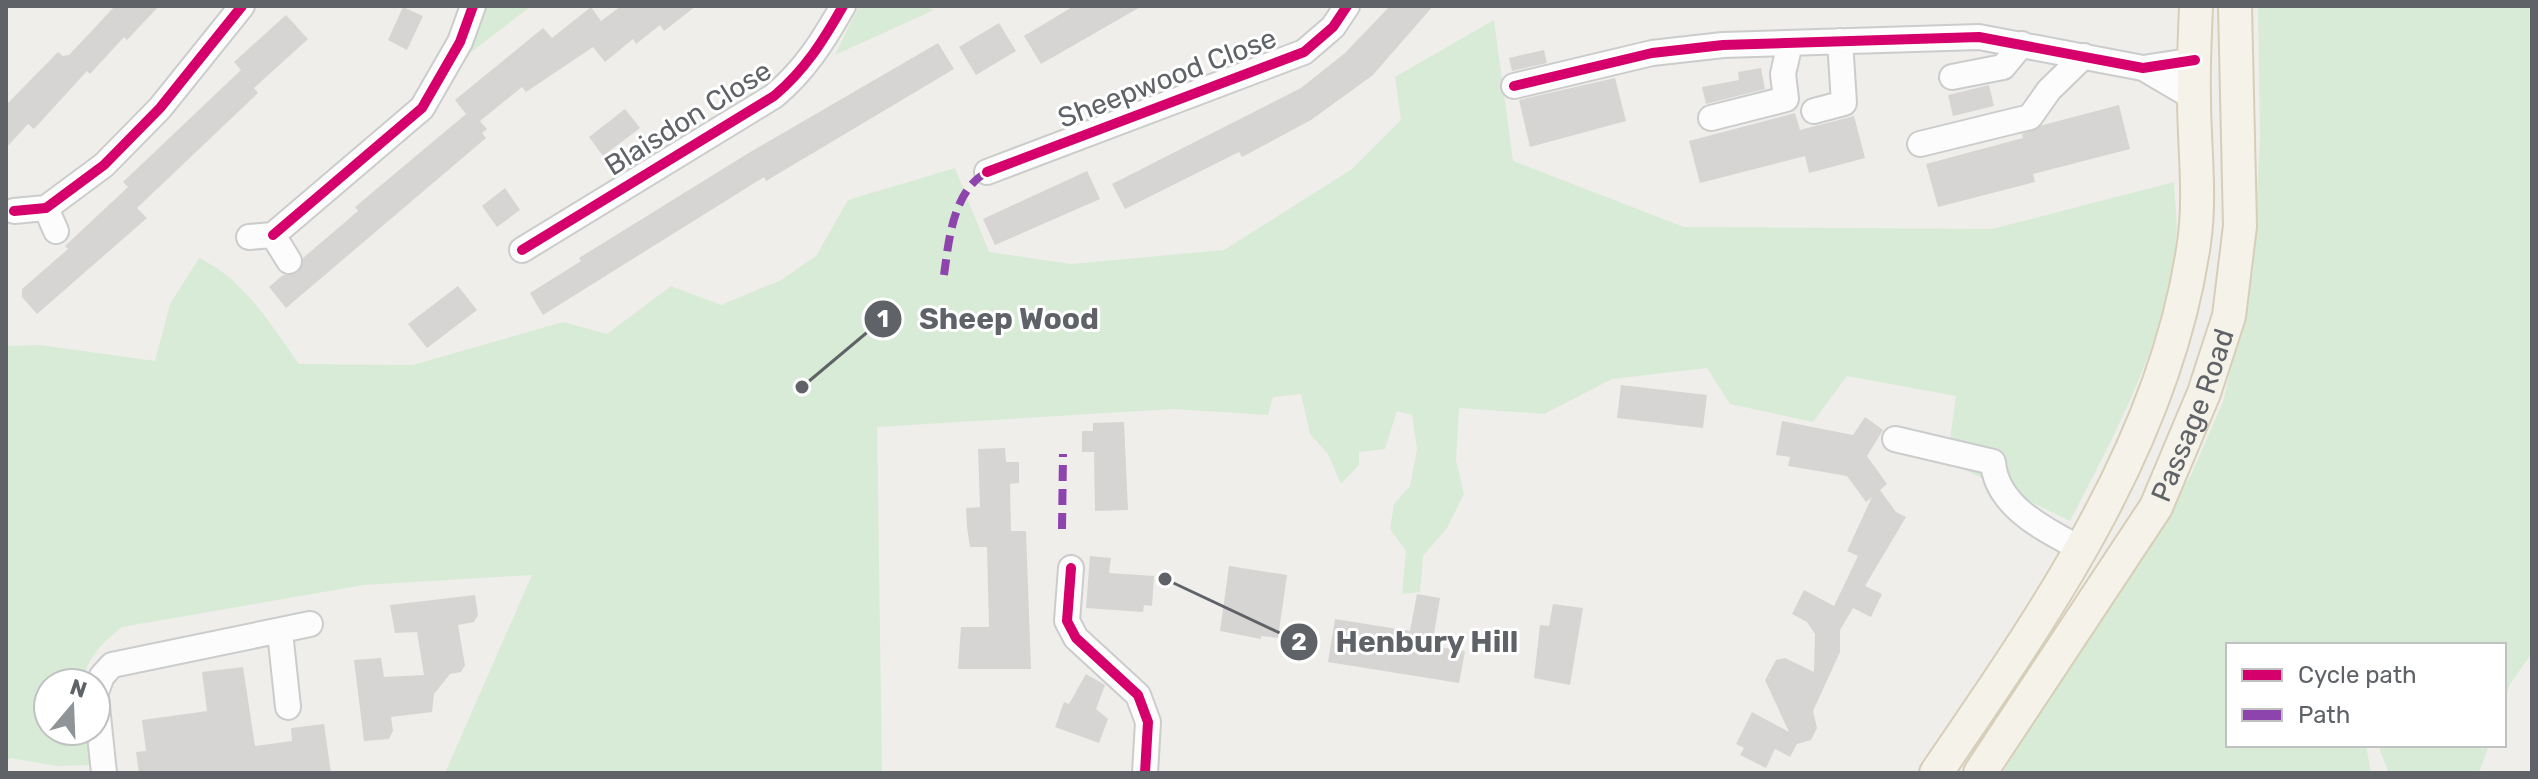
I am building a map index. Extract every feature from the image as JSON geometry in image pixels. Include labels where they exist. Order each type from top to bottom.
[{"type":"main road","name":"Passage Road","points":[[1936,773],[2002,674],[2119,480],[2155,400],[2174,348],[2195,239],[2196,6]]},
{"type":"main road","name":"Passage Road","points":[[1980,773],[2156,507],[2204,393],[2229,316],[2240,226],[2235,6]]},
{"type":"street","points":[[14,211],[46,208],[104,165],[160,108],[242,6]]},
{"type":"street","points":[[289,261],[261,236],[422,108],[454,54],[473,6]]},
{"type":"street","name":"Blaisdon Close","points":[[530,250],[774,96],[797,76],[815,53],[843,6]]},
{"type":"street","name":"Sheepwood Close","points":[[987,172],[1304,52],[1333,27],[1347,6]]},
{"type":"street","points":[[1514,86],[1652,53],[1723,45],[1979,37],[2143,68],[2194,98]]},
{"type":"street","points":[[1814,111],[1844,103],[1840,41]]},
{"type":"street","points":[[1711,118],[1786,99],[1783,74],[1790,43]]},
{"type":"street","points":[[1952,77],[2003,67],[2022,44]]},
{"type":"street","points":[[1920,144],[2030,117],[2049,90],[2084,56]]},
{"type":"street","points":[[2143,68],[2195,60]]},
{"type":"street","points":[[46,208],[56,231]]},
{"type":"street","points":[[1895,439],[1993,462],[1999,485],[2021,512],[2079,548]]},
{"type":"street","points":[[1071,568],[1057,600],[1076,638],[1138,695],[1148,722],[1145,773]]},
{"type":"street","points":[[110,667],[310,624]]},
{"type":"street","points":[[280,632],[288,707]]},
{"type":"street","points":[[101,747],[104,773]]},
{"type":"green space","points":[[484,6],[531,6],[466,56]]},
{"type":"green space","points":[[859,6],[923,6],[934,10],[835,55]]},
{"type":"green space","points":[[2258,6],[2532,6],[2532,653],[2510,684],[2506,696],[2506,643],[2226,643],[2226,747],[2366,747],[2371,773],[2002,773],[2191,475],[2223,402],[2253,272],[2260,137]]},
{"type":"green space","points":[[1494,20],[1513,161],[1684,227],[1992,229],[2174,182],[2176,243],[2162,315],[2121,421],[2070,521],[1947,461],[1956,396],[1847,376],[1813,422],[1730,404],[1707,368],[1612,379],[1544,414],[1459,408],[1456,460],[1464,494],[1447,528],[1423,556],[1420,592],[1402,594],[1406,551],[1390,529],[1394,504],[1410,486],[1417,449],[1412,415],[1397,411],[1385,449],[1359,452],[1359,465],[1341,484],[1328,454],[1310,434],[1301,394],[1273,397],[1268,415],[1173,409],[877,427],[882,773],[445,773],[532,575],[364,585],[122,627],[103,645],[88,667],[32,667],[32,747],[93,747],[96,765],[57,766],[10,758],[6,761],[6,346],[40,345],[155,361],[170,304],[199,258],[230,278],[243,291],[299,364],[413,365],[563,322],[607,334],[671,286],[721,305],[781,280],[816,256],[848,200],[955,168],[989,252],[1071,264],[1224,250],[1352,169],[1401,120],[1395,77]]},
{"type":"green space","points":[[2379,747],[2488,747],[2479,773],[2389,773]]},
{"type":"building","points":[[115,6],[159,6],[127,40],[124,37],[90,74],[87,71],[34,129],[28,124],[6,148],[6,105],[58,52],[63,56],[69,55]]},
{"type":"building","points":[[621,6],[696,6],[664,31],[660,25],[636,44],[633,39],[605,62],[593,47],[526,92],[522,87],[480,121],[487,129],[482,133],[486,138],[286,308],[269,287],[283,275],[297,273],[303,258],[358,211],[355,207],[466,114],[455,100],[543,28],[552,38],[591,7],[601,21]]},
{"type":"building","points":[[1074,6],[1142,6],[1041,64],[1024,36]]},
{"type":"building","points":[[1390,6],[1433,6],[1373,75],[1311,120],[1242,157],[1239,152],[1125,209],[1112,184],[1301,88],[1345,53]]},
{"type":"building","points":[[403,7],[423,16],[407,50],[388,40]]},
{"type":"building","points":[[286,15],[308,39],[254,88],[258,93],[137,208],[147,218],[37,314],[22,297],[22,289],[68,249],[65,246],[128,187],[123,182],[241,70],[234,62]]},
{"type":"building","points":[[999,23],[1016,51],[976,75],[959,47]]},
{"type":"building","points":[[938,43],[954,69],[766,181],[764,177],[543,315],[530,293],[581,261],[579,258],[747,154]]},
{"type":"building","points":[[1544,50],[1547,63],[1512,71],[1509,58]]},
{"type":"building","points":[[1761,68],[1765,89],[1706,104],[1702,87],[1739,80],[1738,72]]},
{"type":"building","points":[[1615,78],[1626,121],[1530,147],[1519,100]]},
{"type":"building","points":[[1989,85],[1994,106],[1953,116],[1948,95]]},
{"type":"building","points":[[2119,105],[2130,149],[2033,174],[2035,182],[1938,207],[1926,164],[2023,138],[2022,134],[2043,125]]},
{"type":"building","points":[[625,109],[640,128],[603,156],[589,137]]},
{"type":"building","points":[[1795,113],[1800,130],[1854,116],[1865,158],[1809,173],[1805,156],[1700,183],[1689,141]]},
{"type":"building","points":[[1087,171],[1100,199],[995,245],[983,219]]},
{"type":"building","points":[[505,188],[520,210],[497,227],[482,206]]},
{"type":"building","points":[[458,286],[477,310],[427,348],[408,324]]},
{"type":"building","points":[[1621,385],[1707,395],[1703,428],[1617,418]]},
{"type":"building","points":[[1865,417],[1883,430],[1867,456],[1887,484],[1880,490],[1896,512],[1906,517],[1865,586],[1882,594],[1871,617],[1853,608],[1840,630],[1840,652],[1813,711],[1817,728],[1811,740],[1797,744],[1790,757],[1775,749],[1766,768],[1740,755],[1744,748],[1736,744],[1752,712],[1789,732],[1765,680],[1776,660],[1785,658],[1814,672],[1815,634],[1807,622],[1792,614],[1804,590],[1834,606],[1858,556],[1847,551],[1872,497],[1866,502],[1847,476],[1788,466],[1790,457],[1776,455],[1782,421],[1853,435]]},
{"type":"building","points":[[1124,422],[1128,510],[1095,511],[1094,452],[1082,452],[1082,431],[1093,431],[1093,423]]},
{"type":"building","points":[[1005,448],[1006,462],[1019,462],[1019,483],[1010,484],[1011,531],[1026,531],[1031,669],[958,669],[961,627],[989,627],[987,547],[970,547],[967,527],[966,508],[980,507],[978,449]]},
{"type":"building","points":[[1090,556],[1111,558],[1109,573],[1154,576],[1152,606],[1144,605],[1143,612],[1086,608]]},
{"type":"building","points":[[1229,566],[1287,575],[1278,638],[1261,636],[1261,639],[1220,631]]},
{"type":"building","points":[[1417,594],[1440,598],[1432,646],[1465,651],[1459,683],[1328,662],[1335,619],[1410,631]]},
{"type":"building","points":[[475,595],[478,615],[474,622],[458,625],[465,665],[461,672],[450,674],[434,694],[432,712],[391,717],[393,731],[389,739],[364,741],[354,660],[381,658],[384,677],[424,675],[417,632],[395,633],[390,605]]},
{"type":"building","points":[[1553,604],[1583,608],[1570,685],[1534,678],[1540,625],[1549,626]]},
{"type":"building","points":[[243,667],[255,746],[292,741],[291,728],[324,724],[331,773],[139,773],[136,752],[146,751],[142,720],[207,711],[202,672]]},
{"type":"building","points":[[1086,674],[1105,685],[1096,709],[1108,719],[1099,743],[1055,727],[1064,702],[1069,704]]},
{"type":"marked path","points":[[944,275],[951,232],[960,203],[976,180],[987,172]]},
{"type":"marked path","points":[[1062,529],[1063,454]]},
{"type":"cycle path","points":[[14,211],[46,208],[104,165],[160,108],[242,6]]},
{"type":"cycle path","points":[[273,235],[422,108],[460,42],[473,6]]},
{"type":"cycle path","points":[[522,250],[774,96],[813,54],[843,6]]},
{"type":"cycle path","points":[[987,172],[1304,52],[1333,27],[1347,6]]},
{"type":"cycle path","points":[[1514,86],[1652,53],[1723,45],[1979,37],[2143,68],[2195,60]]},
{"type":"cycle path","points":[[1071,568],[1067,621],[1076,638],[1138,695],[1148,722],[1145,773]]},
{"type":"place","name":"Sheep Wood","points":[[802,387]]},
{"type":"place","name":"Henbury Hill","points":[[1165,579]]}]
